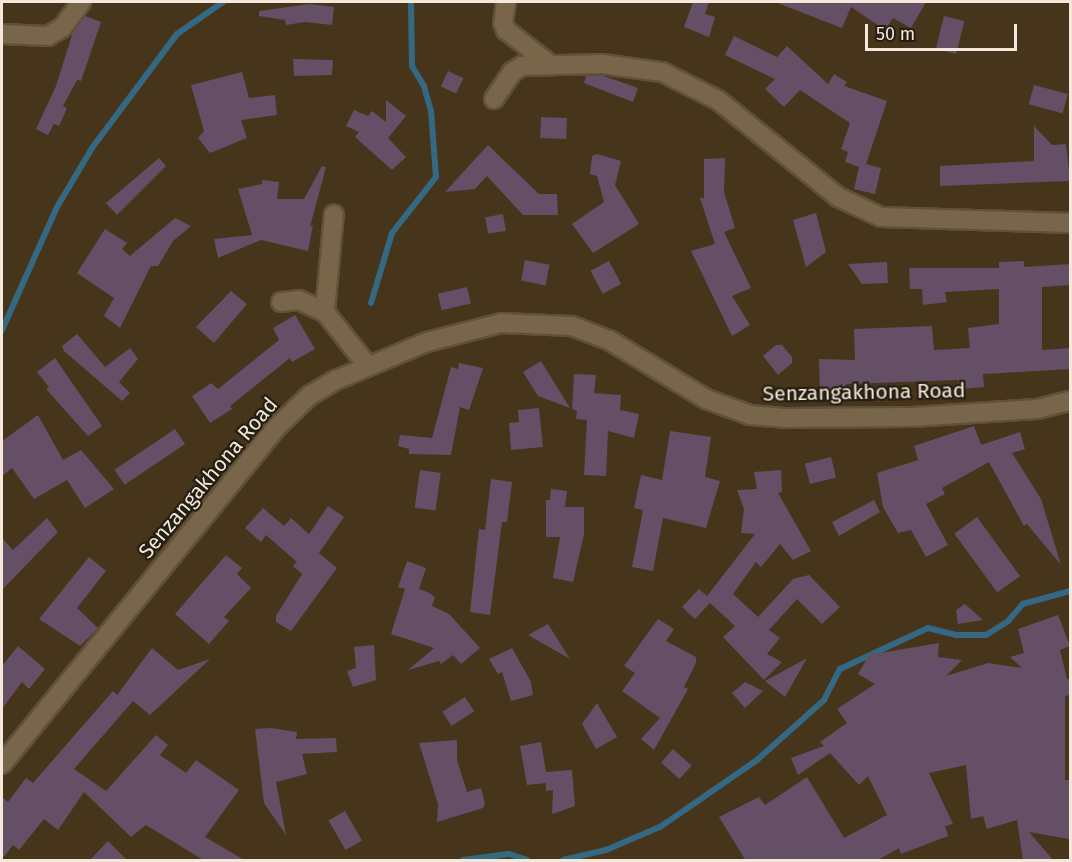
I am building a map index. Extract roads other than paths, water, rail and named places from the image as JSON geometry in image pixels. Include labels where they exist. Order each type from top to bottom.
[{"type":"street","points":[[2,34],[48,36],[63,27],[81,2]]},
{"type":"street","points":[[506,2],[503,23],[506,30],[547,62]]},
{"type":"street","points":[[494,99],[512,72],[522,66],[547,62],[638,67],[689,83],[740,115],[838,196],[881,217],[1071,223]]},
{"type":"street","points":[[324,312],[334,214]]},
{"type":"street","points":[[281,302],[299,300],[324,312],[367,365]]},
{"type":"street","name":"Senzangakhona Road","points":[[2,764],[274,430],[309,396],[367,365],[462,331],[501,323],[533,322],[572,326],[609,340],[679,385],[750,415],[786,418],[912,417],[1037,410],[1071,401]]},
{"type":"waterway","points":[[2,330],[57,207],[92,148],[177,34],[223,2]]},
{"type":"waterway","points":[[371,303],[392,233],[436,177],[431,111],[424,86],[412,66],[411,2]]},
{"type":"waterway","points":[[563,860],[606,850],[660,827],[757,760],[824,700],[840,669],[928,628],[957,635],[986,635],[1008,621],[1023,604],[1070,591]]},
{"type":"waterway","points":[[463,860],[509,854],[527,860]]}]
